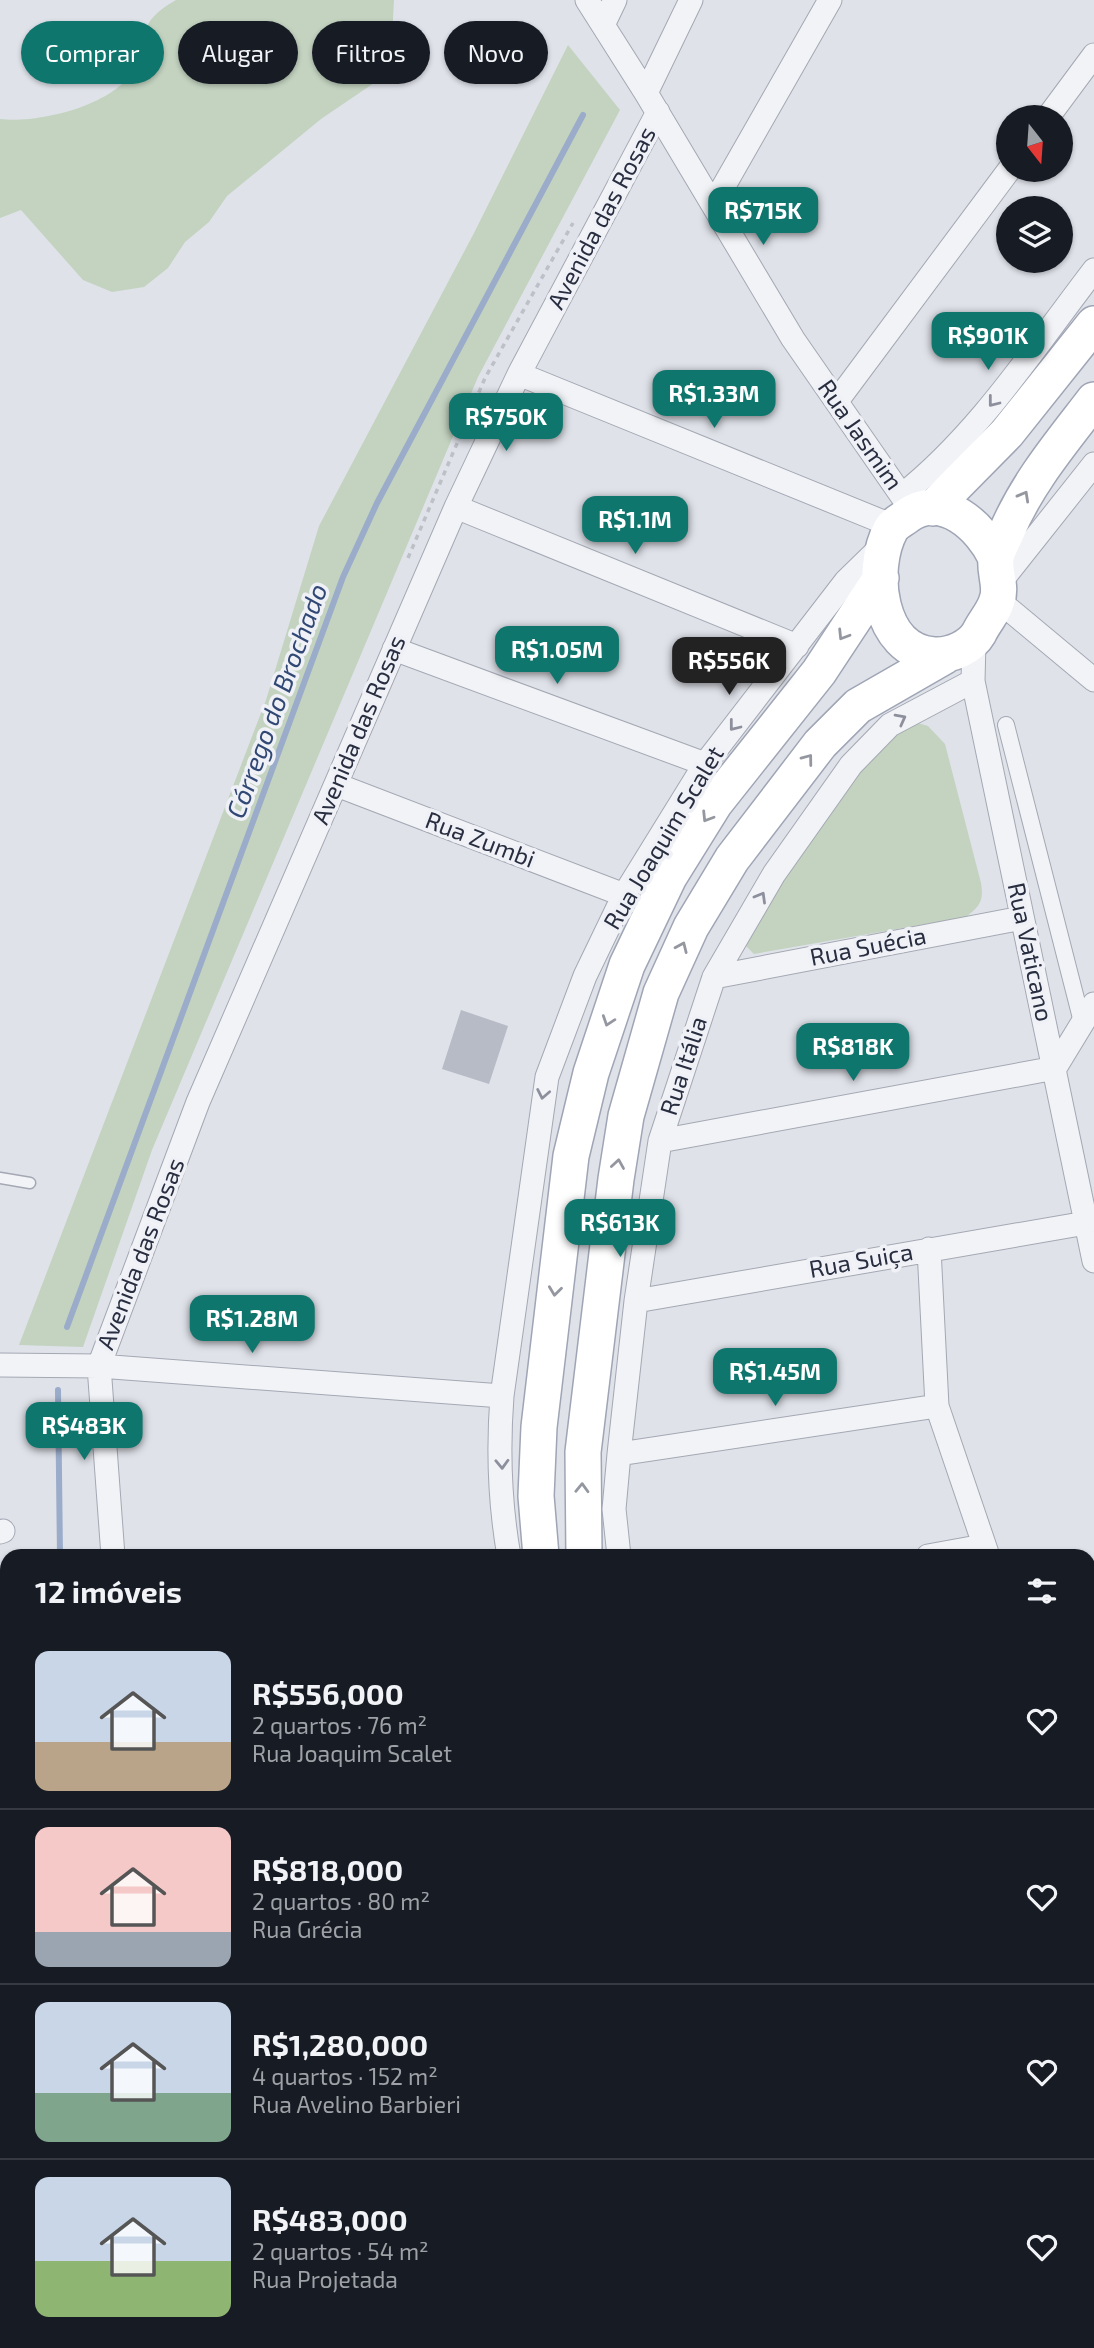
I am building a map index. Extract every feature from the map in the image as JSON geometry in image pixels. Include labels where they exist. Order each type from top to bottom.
[{"type":"main road","points":[[540,1549],[536,1496],[539,1427],[571,1156],[591,1073],[627,965],[669,877],[715,803],[819,672],[881,578],[905,517],[1007,433],[1094,324]]},
{"type":"main road","points":[[584,1549],[583,1452],[614,1192],[626,1116],[661,993],[691,927],[732,859],[820,744],[858,706],[959,649],[997,581],[1014,515],[1038,472],[1094,400]]},
{"type":"main road","points":[[905,517],[951,510],[969,521],[989,543],[997,581]]},
{"type":"main road","points":[[881,578],[882,599],[889,624],[903,643],[923,654],[959,649]]},
{"type":"street","name":"Rua Jasmim","points":[[587,0],[793,339],[837,401],[905,517]]},
{"type":"street","points":[[603,25],[615,0]]},
{"type":"street","name":"Avenida das Rosas","points":[[99,1366],[198,1102],[394,649],[456,507],[652,103],[691,0]]},
{"type":"street","points":[[713,205],[830,0]]},
{"type":"street","points":[[1057,105],[1094,55]]},
{"type":"street","points":[[837,401],[1000,182]]},
{"type":"street","name":"Rua Joaquim Scalet","points":[[508,1549],[502,1464],[502,1396],[547,1077],[585,976],[624,895],[705,764],[846,581],[905,517],[945,458],[984,414],[1094,270]]},
{"type":"street","points":[[519,374],[905,517]]},
{"type":"street","points":[[1093,679],[997,581],[1094,464]]},
{"type":"street","points":[[456,507],[797,646]]},
{"type":"street","points":[[394,649],[705,764]]},
{"type":"street","name":"Rua Vaticano","points":[[959,649],[973,681],[1091,1243]]},
{"type":"street","name":"Rua Itália","points":[[617,1549],[614,1509],[636,1301],[660,1141],[714,977],[774,874],[851,765],[890,725],[973,681]]},
{"type":"street","points":[[660,1141],[1055,1068],[1088,1013],[1006,725]]},
{"type":"street","name":"Rua Zumbi","points":[[337,785],[624,895]]},
{"type":"street","name":"Rua Suécia","points":[[714,977],[1022,918]]},
{"type":"street","name":"Rua Suiça","points":[[636,1301],[929,1249],[1091,1243]]},
{"type":"street","points":[[929,1249],[937,1406],[984,1549]]},
{"type":"street","points":[[0,1365],[99,1366],[502,1396]]},
{"type":"street","points":[[99,1366],[112,1549]]},
{"type":"street","points":[[620,1454],[937,1406]]},
{"type":"lane","points":[[0,1178],[30,1183]]},
{"type":"green space","points":[[176,0],[394,0],[393,21],[312,21],[312,84],[373,84],[321,119],[227,196],[209,222],[185,242],[168,268],[144,287],[112,292],[83,280],[21,210],[0,218],[0,119],[35,118],[76,109],[95,101],[122,84],[164,84],[164,21],[150,21]]},
{"type":"green space","points":[[568,45],[620,110],[478,377],[152,1150],[83,1347],[19,1345],[266,700],[319,526],[474,233]]},
{"type":"green space","points":[[911,721],[928,726],[945,744],[981,883],[982,894],[978,906],[966,917],[754,954],[743,943],[749,930],[831,808],[868,759]]},
{"type":"building","points":[[461,1010],[508,1026],[489,1084],[442,1069]]},
{"type":"waterway","name":"Córrego do Brochado","points":[[67,1327],[343,577],[377,503],[583,115]]},
{"type":"waterway","name":"Córrego do Brochado","points":[[58,1390],[60,1549]]}]
